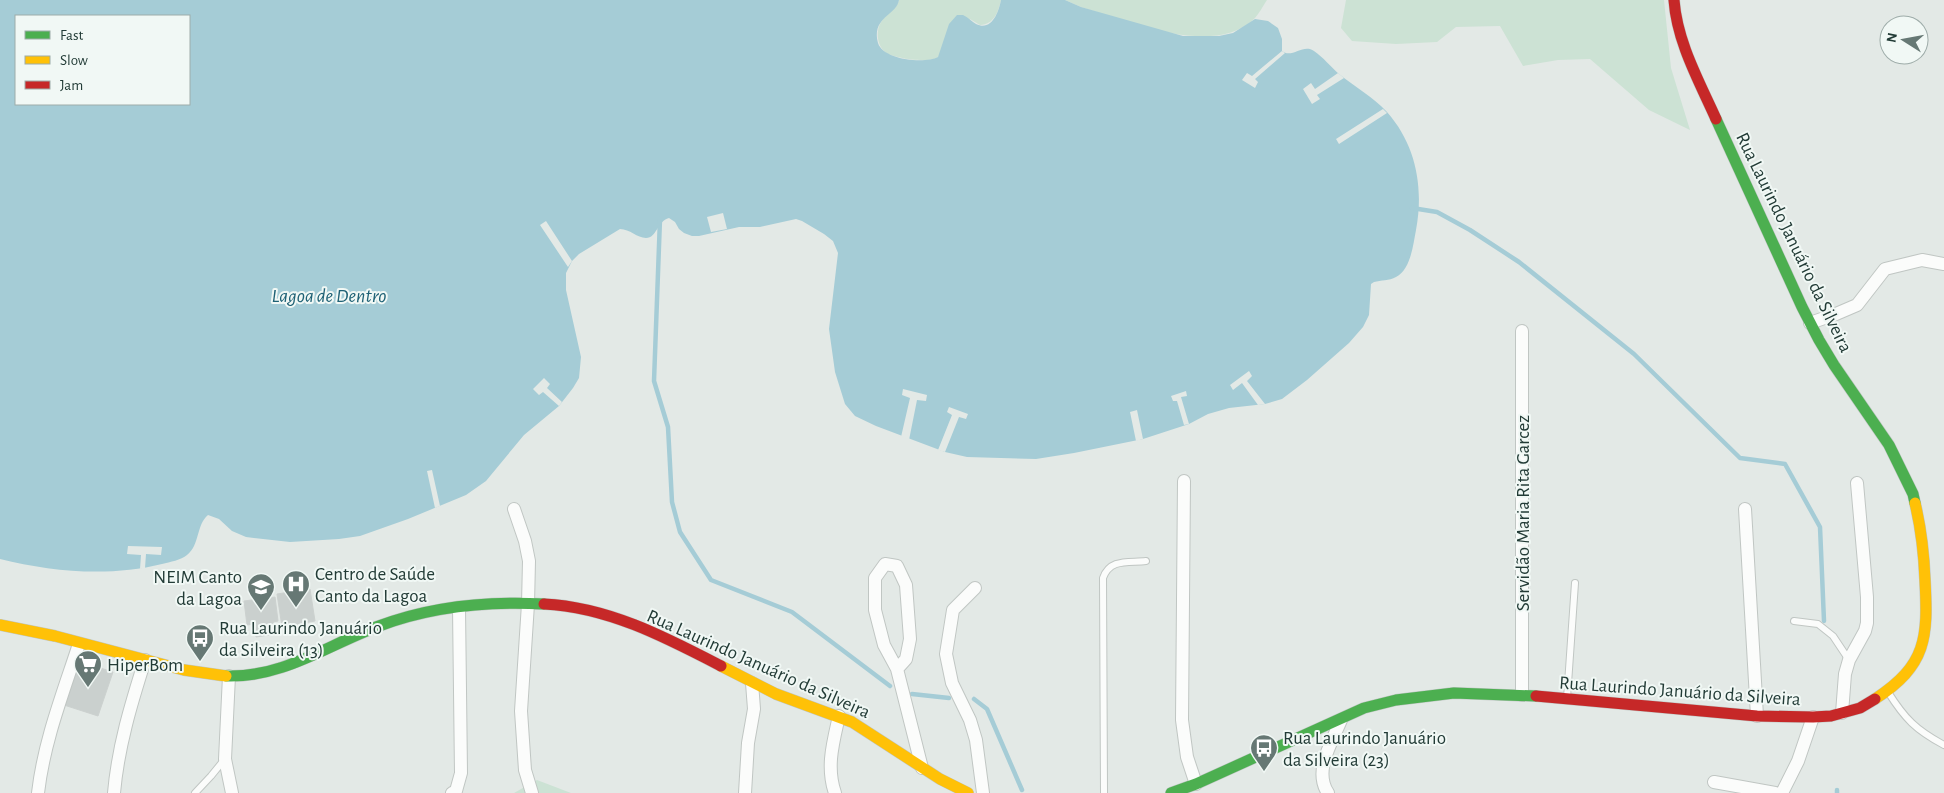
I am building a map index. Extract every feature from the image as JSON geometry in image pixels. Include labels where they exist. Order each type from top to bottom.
[{"type":"main road","name":"Rua Laurindo Januário da Silveira","points":[[1171,793],[1196,784],[1364,708],[1396,700],[1454,693],[1522,695],[1758,716],[1813,716],[1842,713],[1860,708],[1888,690],[1910,668],[1920,651],[1926,632],[1927,615],[1924,561],[1918,515],[1913,494],[1889,445],[1834,365],[1810,323],[1680,37],[1674,0]]},
{"type":"main road","name":"Rua Laurindo Januário da Silveira","points":[[0,625],[186,671],[229,676],[265,673],[283,669],[381,625],[406,617],[459,608],[528,604],[575,607],[614,617],[793,702],[839,716],[874,735],[941,780],[968,793]]},
{"type":"street","points":[[1810,323],[1857,304],[1885,270],[1922,260],[1944,264]]},
{"type":"street","name":"Servidão Maria Rita Garcez","points":[[1522,331],[1522,695]]},
{"type":"street","points":[[1184,481],[1182,720],[1187,757],[1196,784]]},
{"type":"street","points":[[1842,713],[1845,674],[1849,660],[1865,631],[1867,623],[1867,597],[1857,483]]},
{"type":"street","points":[[1745,508],[1758,716]]},
{"type":"street","points":[[514,509],[525,541],[529,561],[521,711],[525,770],[532,793]]},
{"type":"street","points":[[897,669],[906,659],[910,639],[906,585],[896,566],[885,564],[875,578],[875,610],[884,645],[897,669],[922,768]]},
{"type":"street","points":[[975,588],[953,610],[946,654],[952,683],[970,720],[976,740],[983,793]]},
{"type":"street","points":[[452,793],[456,791],[461,773],[459,608]]},
{"type":"street","points":[[38,793],[43,757],[48,738],[79,644]]},
{"type":"street","points":[[114,793],[119,756],[128,716],[145,660]]},
{"type":"street","points":[[229,676],[225,759],[232,793]]},
{"type":"street","points":[[746,793],[748,743],[754,709],[752,683]]},
{"type":"street","points":[[835,793],[830,773],[830,763],[839,716]]},
{"type":"street","points":[[1782,793],[1798,761],[1813,716]]},
{"type":"street","points":[[1328,793],[1323,786],[1322,773],[1326,756],[1341,720]]},
{"type":"street","points":[[1714,782],[1775,793]]},
{"type":"lane","points":[[1104,793],[1104,578],[1106,569],[1114,564],[1146,561]]},
{"type":"lane","points":[[1567,699],[1575,583]]},
{"type":"lane","points":[[1794,621],[1818,624],[1833,636],[1849,660]]},
{"type":"lane","points":[[1888,690],[1900,710],[1921,733],[1944,745]]},
{"type":"lane","points":[[195,793],[225,759]]},
{"type":"green space","points":[[899,0],[1001,0],[997,13],[992,20],[980,25],[970,19],[938,57],[920,60],[889,54],[881,48],[878,34],[879,26],[898,4]]},
{"type":"green space","points":[[1065,0],[1267,0],[1254,19],[1237,30],[1216,36],[1194,36],[1146,27],[1081,7]]},
{"type":"green space","points":[[1346,0],[1664,0],[1671,68],[1690,130],[1649,110],[1590,59],[1558,60],[1523,66],[1500,26],[1456,27],[1437,42],[1396,44],[1352,41],[1341,28]]},
{"type":"green space","points":[[537,780],[571,793],[514,793]]},
{"type":"water","name":"Lagoa de Dentro","points":[[0,0],[899,0],[894,9],[878,27],[878,43],[881,49],[896,57],[915,60],[938,57],[949,24],[957,15],[963,15],[976,24],[986,25],[994,19],[1001,0],[1065,0],[1081,7],[1183,36],[1219,36],[1233,33],[1255,19],[1268,21],[1278,28],[1282,39],[1282,51],[1290,53],[1310,49],[1314,51],[1339,74],[1382,107],[1397,125],[1411,152],[1418,182],[1419,198],[1416,230],[1408,263],[1396,277],[1371,284],[1369,315],[1363,327],[1349,343],[1282,399],[1265,404],[1229,408],[1208,414],[1189,424],[1143,439],[1036,459],[967,457],[945,452],[855,416],[845,404],[835,372],[829,329],[838,253],[833,241],[796,219],[760,227],[739,227],[692,236],[684,233],[669,218],[662,222],[653,235],[646,238],[620,229],[579,254],[572,261],[566,273],[566,290],[581,357],[579,378],[559,406],[524,435],[486,481],[466,495],[360,536],[290,542],[246,537],[232,531],[219,519],[208,515],[201,524],[191,551],[175,561],[142,568],[102,572],[60,570],[0,559]]},
{"type":"pier","points":[[1282,51],[1285,53],[1255,79],[1258,82],[1255,88],[1242,80],[1247,73],[1252,76]]},
{"type":"pier","points":[[1338,73],[1344,78],[1317,95],[1320,99],[1312,104],[1303,89],[1311,83],[1315,89]]},
{"type":"pier","points":[[1383,109],[1387,113],[1339,144],[1336,139]]},
{"type":"pier","points":[[723,213],[727,229],[711,232],[707,217]]},
{"type":"pier","points":[[546,221],[572,261],[568,267],[540,225]]},
{"type":"pier","points":[[1249,371],[1252,376],[1247,381],[1265,404],[1258,405],[1242,383],[1233,390],[1230,385]]},
{"type":"pier","points":[[544,378],[550,384],[547,388],[562,402],[559,406],[543,392],[539,395],[533,389]]},
{"type":"pier","points":[[903,389],[927,395],[926,401],[917,400],[909,440],[901,437],[910,398],[902,395]]},
{"type":"pier","points":[[1186,391],[1187,396],[1181,397],[1189,424],[1184,425],[1177,401],[1173,401],[1171,396]]},
{"type":"pier","points":[[949,407],[968,414],[966,419],[959,417],[945,452],[938,450],[952,415],[947,412]]},
{"type":"pier","points":[[1137,410],[1143,439],[1136,441],[1130,412]]},
{"type":"pier","points":[[432,470],[440,506],[435,508],[427,471]]},
{"type":"pier","points":[[128,546],[162,547],[161,555],[146,554],[145,568],[140,569],[141,555],[127,554]]},
{"type":"building","name":"Centro de Saúde Canto da Lagoa","points":[[310,589],[315,621],[282,627],[277,594]]},
{"type":"building","name":"NEIM Canto da Lagoa","points":[[275,597],[278,621],[273,622],[275,634],[256,637],[254,624],[247,625],[244,601]]},
{"type":"building","name":"HiperBom","points":[[78,661],[113,672],[98,716],[64,705]]},
{"type":"waterway","points":[[1412,208],[1437,212],[1470,230],[1519,262],[1634,354],[1740,458],[1785,464],[1820,527],[1824,621]]},
{"type":"waterway","points":[[660,219],[654,381],[668,427],[672,502],[680,532],[711,580],[792,612],[890,686]]},
{"type":"waterway","points":[[912,694],[949,698]]},
{"type":"waterway","points":[[974,699],[987,709],[1022,790]]},
{"type":"traffic: fast","points":[[1716,119],[1819,340],[1889,445],[1913,494],[1915,503]]},
{"type":"traffic: fast","points":[[226,676],[267,672],[304,659],[379,626],[440,609],[502,603],[544,604]]},
{"type":"traffic: fast","points":[[1171,793],[1196,784],[1364,708],[1396,700],[1454,693],[1536,696]]},
{"type":"traffic: slow","points":[[1875,699],[1892,687],[1905,674],[1921,648],[1924,634],[1926,618],[1924,561],[1921,531],[1915,503]]},
{"type":"traffic: slow","points":[[0,625],[55,636],[184,670],[226,676]]},
{"type":"traffic: slow","points":[[721,666],[776,694],[852,722],[940,779],[968,793]]},
{"type":"traffic: jam","points":[[1674,0],[1679,31],[1684,46],[1716,119]]},
{"type":"traffic: jam","points":[[544,604],[568,606],[591,611],[636,625],[679,644],[721,666]]},
{"type":"traffic: jam","points":[[1536,696],[1757,716],[1813,717],[1831,716],[1860,708],[1875,699]]},
{"type":"place","name":"Centro de Saúde Canto da Lagoa","points":[[296,608]]},
{"type":"place","name":"NEIM Canto da Lagoa","points":[[261,611]]},
{"type":"place","name":"Rua Laurindo Januário da Silveira (13)","points":[[200,662]]},
{"type":"place","name":"HiperBom","points":[[88,688]]},
{"type":"place","name":"Rua Laurindo Januário da Silveira (23)","points":[[1264,772]]}]
